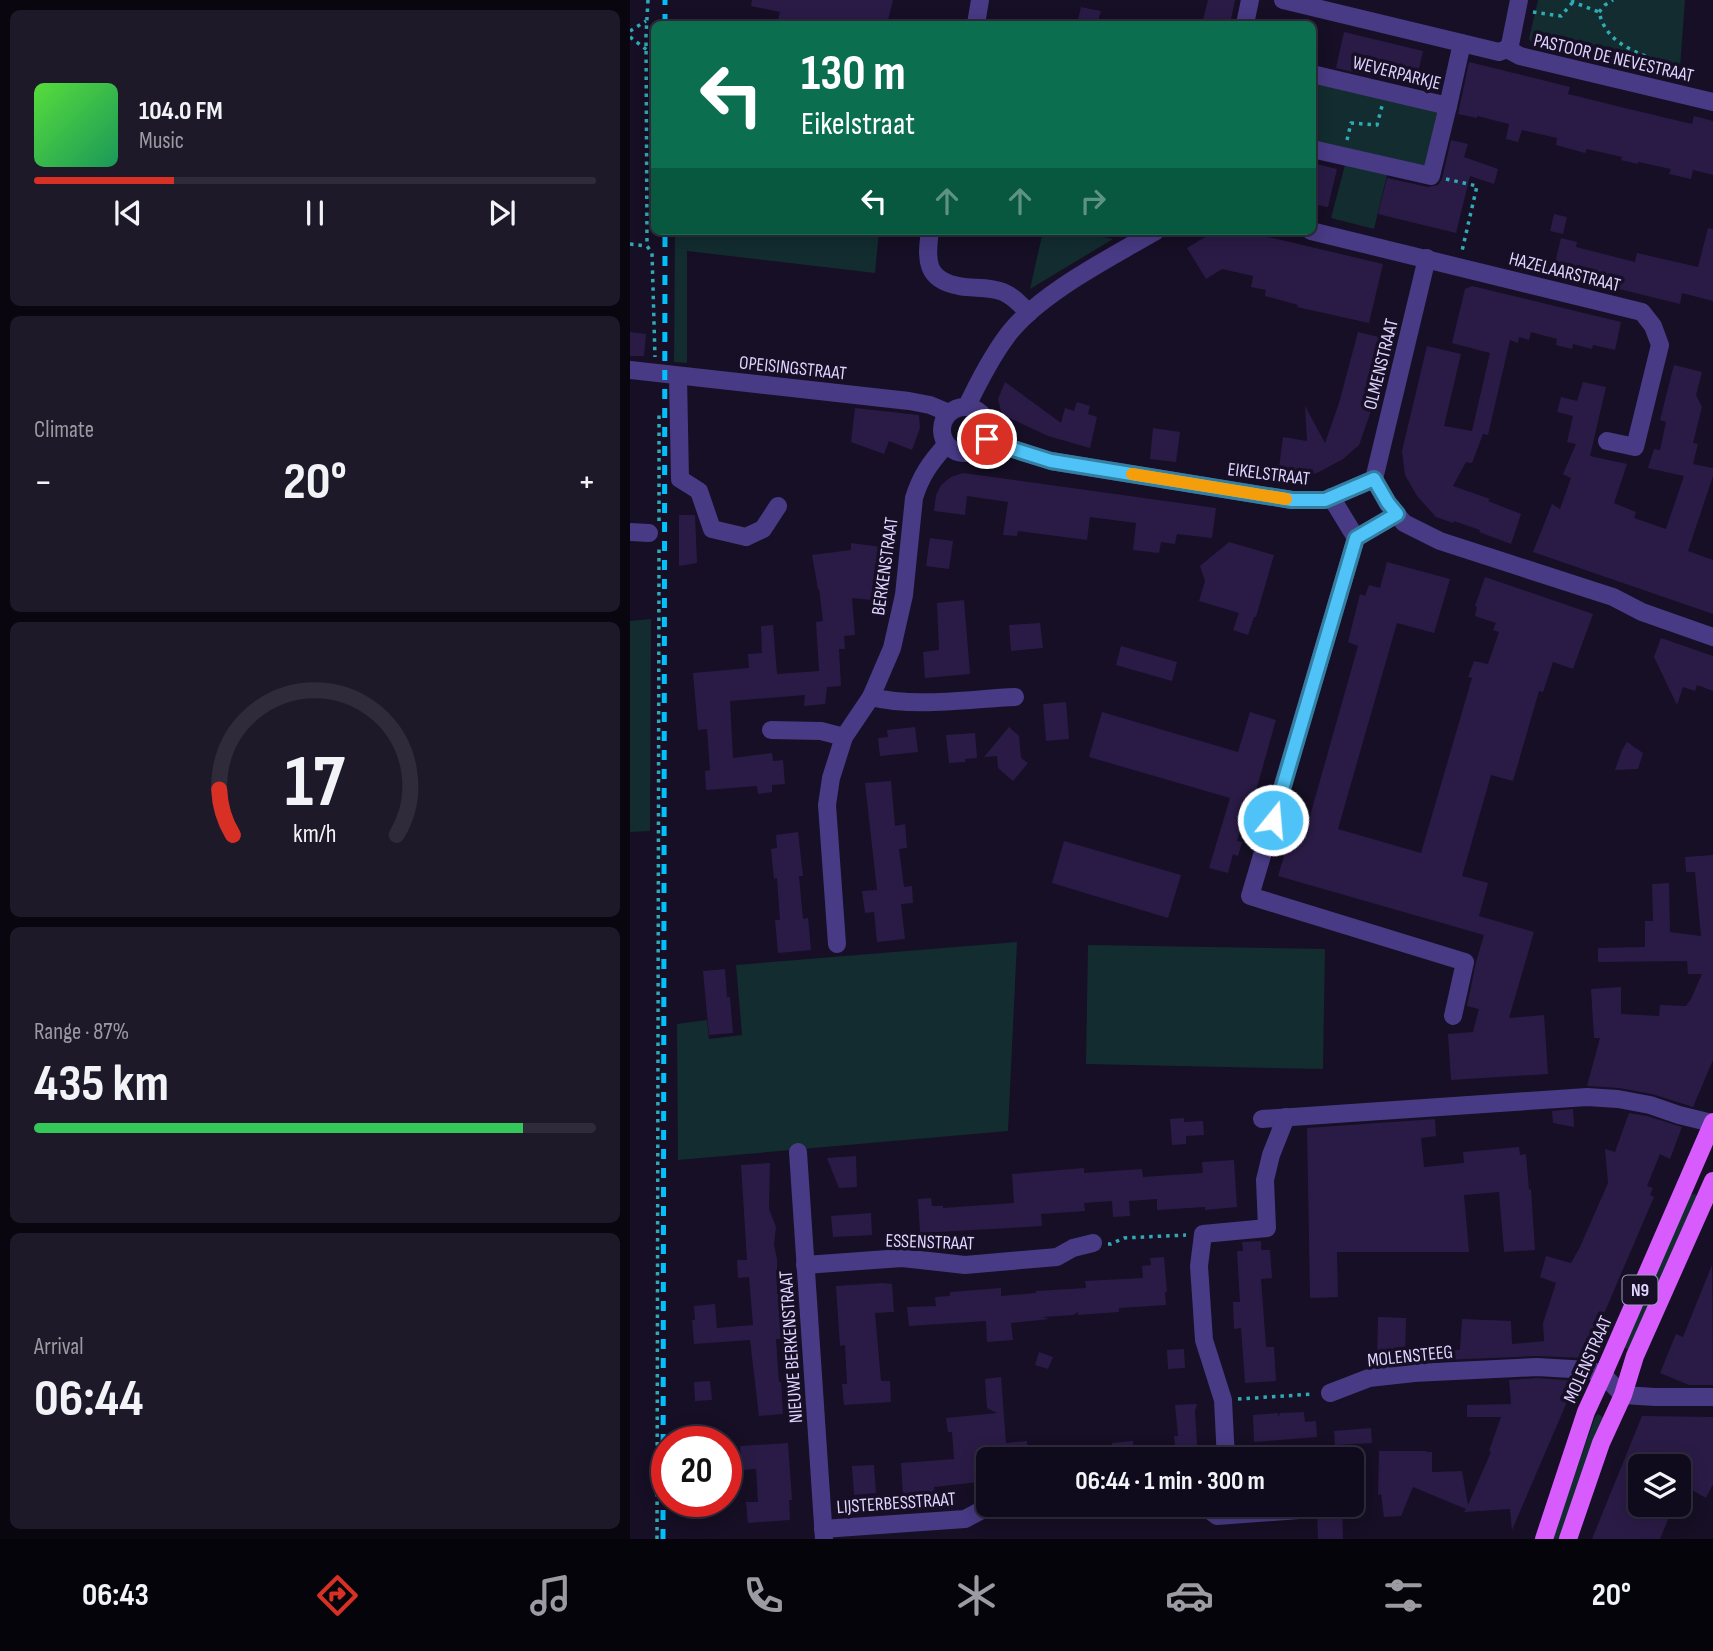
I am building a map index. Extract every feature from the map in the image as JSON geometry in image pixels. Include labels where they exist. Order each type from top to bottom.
[{"type":"main road","name":"MOLENSTRAAT","points":[[1544,1539],[1586,1412],[1713,1123]]},
{"type":"main road","name":"N9","points":[[1568,1539],[1601,1443],[1623,1395],[1635,1356],[1713,1181]]},
{"type":"street","points":[[976,21],[980,0]]},
{"type":"street","points":[[1246,21],[1250,0]]},
{"type":"street","name":"PASTOOR DE NEVESTRAAT","points":[[1283,0],[1499,52],[1507,49],[1520,56],[1713,102]]},
{"type":"street","points":[[1507,49],[1510,46],[1518,5]]},
{"type":"street","points":[[1448,106],[1462,43]]},
{"type":"street","name":"WEVERPARKJE","points":[[1316,75],[1448,106],[1431,176]]},
{"type":"street","points":[[1316,150],[1431,176]]},
{"type":"street","name":"HAZELAARSTRAAT","points":[[1316,232],[1642,312],[1653,326],[1660,345],[1635,447],[1607,441]]},
{"type":"street","points":[[930,235],[927,255],[931,270],[941,281],[1003,292],[1029,313]]},
{"type":"street","points":[[967,406],[1007,336],[1029,313],[1075,280],[1149,235]]},
{"type":"street","name":"OLMENSTRAAT","points":[[1374,479],[1427,258]]},
{"type":"street","name":"OPEISINGSTRAAT","points":[[630,370],[909,401],[930,405],[949,413]]},
{"type":"street","points":[[678,376],[680,479],[699,491],[712,529],[746,537],[763,529],[778,506]]},
{"type":"street","points":[[967,406],[985,418],[988,428],[987,439],[981,447],[964,454],[955,452],[946,445],[942,434],[943,420],[949,413],[956,408],[967,406]]},
{"type":"street","name":"EIKELSTRAAT","points":[[987,439],[1051,461],[1292,500],[1325,500],[1374,479]]},
{"type":"street","name":"BERKENSTRAAT","points":[[837,944],[827,805],[831,778],[844,737],[871,697],[892,648],[904,595],[914,498],[930,464],[946,445]]},
{"type":"street","points":[[1374,479],[1404,523],[1440,541],[1613,597],[1642,612],[1713,637]]},
{"type":"street","points":[[1331,497],[1356,538]]},
{"type":"street","points":[[1397,514],[1356,538],[1250,897],[1465,962],[1453,1016]]},
{"type":"street","points":[[630,532],[656,531]]},
{"type":"street","points":[[871,697],[891,702],[1015,697]]},
{"type":"street","points":[[771,730],[821,731],[844,737]]},
{"type":"street","points":[[1262,1119],[1587,1097],[1650,1105],[1713,1123]]},
{"type":"street","points":[[1225,1447],[1223,1400],[1204,1340],[1199,1266],[1203,1234],[1267,1228],[1265,1180],[1271,1155],[1286,1117]]},
{"type":"street","name":"NIEUWE BERKENSTRAAT","points":[[798,1152],[823,1534]]},
{"type":"street","name":"ESSENSTRAAT","points":[[805,1265],[902,1258],[965,1265],[1056,1257],[1073,1248],[1093,1243]]},
{"type":"street","name":"MOLENSTEEG","points":[[1330,1393],[1369,1378],[1479,1369],[1572,1368],[1603,1375]]},
{"type":"street","points":[[1603,1375],[1623,1395],[1713,1397]]},
{"type":"street","name":"LIJSTERBESSTRAAT","points":[[823,1534],[965,1519],[976,1513]]},
{"type":"path","points":[[648,0],[647,246],[652,253],[655,373]]},
{"type":"path","points":[[1599,12],[1614,0]]},
{"type":"path","points":[[1518,5],[1561,16],[1572,1],[1599,12]]},
{"type":"path","points":[[1599,12],[1610,35],[1629,50],[1684,71],[1683,94]]},
{"type":"path","points":[[630,32],[647,21]]},
{"type":"path","points":[[630,37],[647,50]]},
{"type":"path","points":[[1342,155],[1351,123],[1377,125],[1385,91]]},
{"type":"path","points":[[1431,176],[1477,186],[1458,267]]},
{"type":"path","points":[[630,244],[647,246]]},
{"type":"path","points":[[657,1539],[656,531],[659,407]]},
{"type":"path","points":[[1093,1243],[1111,1244],[1124,1238],[1203,1234]]},
{"type":"path","points":[[1223,1400],[1330,1393]]},
{"type":"green space","points":[[1538,0],[1685,0],[1679,81],[1533,45],[1529,39]]},
{"type":"green space","points":[[1316,70],[1454,105],[1436,182],[1388,171],[1374,229],[1331,218],[1345,165],[1316,157]]},
{"type":"green space","points":[[675,235],[879,235],[875,273],[687,251],[687,363],[674,362]]},
{"type":"green space","points":[[1042,235],[1092,235],[1113,239],[1030,289]]},
{"type":"green space","points":[[651,619],[650,831],[630,832],[630,621]]},
{"type":"green space","points":[[1017,942],[1008,1131],[678,1160],[677,1024],[707,1020],[709,1039],[742,1035],[736,965]]},
{"type":"green space","points":[[1088,945],[1325,949],[1323,1069],[1086,1064]]},
{"type":"green space","points":[[1695,1194],[1698,1197],[1632,1351],[1624,1347],[1690,1195]]},
{"type":"green space","points":[[1598,1414],[1604,1418],[1560,1539],[1552,1539],[1595,1417]]},
{"type":"building","points":[[752,0],[893,0],[888,21],[778,21],[780,12],[751,6]]},
{"type":"building","points":[[1208,0],[1235,0],[1231,21],[1203,21]]},
{"type":"building","points":[[1081,7],[1101,11],[1098,21],[1078,21]]},
{"type":"building","points":[[1344,32],[1423,51],[1415,86],[1336,68]]},
{"type":"building","points":[[1469,62],[1570,87],[1568,94],[1633,110],[1692,124],[1694,116],[1713,121],[1713,175],[1693,170],[1691,179],[1669,174],[1671,169],[1621,160],[1622,157],[1587,149],[1585,153],[1556,145],[1557,138],[1522,130],[1518,142],[1506,139],[1509,124],[1458,114]]},
{"type":"building","points":[[1451,140],[1468,144],[1464,157],[1498,169],[1494,184],[1470,176],[1456,233],[1378,214],[1387,178],[1428,187],[1438,185],[1442,179]]},
{"type":"building","points":[[1316,164],[1337,169],[1328,207],[1316,205]]},
{"type":"building","points":[[1554,214],[1567,217],[1563,234],[1550,231]]},
{"type":"building","points":[[1708,228],[1713,229],[1713,301],[1682,293],[1680,304],[1553,271],[1561,238],[1577,242],[1576,247],[1635,262],[1637,253],[1698,267]]},
{"type":"building","points":[[1208,235],[1256,235],[1383,264],[1369,323],[1297,307],[1298,305],[1265,296],[1266,290],[1251,287],[1253,276],[1222,269],[1206,279],[1187,248]]},
{"type":"building","points":[[1472,286],[1621,322],[1615,350],[1593,345],[1592,349],[1573,344],[1572,349],[1556,345],[1557,339],[1531,332],[1529,340],[1519,337],[1518,343],[1510,340],[1488,435],[1483,434],[1472,463],[1466,462],[1453,486],[1521,514],[1511,544],[1479,532],[1480,530],[1436,517],[1417,496],[1405,475],[1402,451],[1427,346],[1461,354],[1444,426],[1472,431],[1490,353],[1452,343],[1465,289]]},
{"type":"building","points":[[630,332],[646,334],[644,356],[630,356]]},
{"type":"building","points":[[1358,332],[1387,339],[1371,411],[1359,445],[1343,459],[1319,472],[1300,479],[1278,476],[1283,437],[1307,441],[1305,406],[1325,443]]},
{"type":"building","points":[[1674,365],[1702,372],[1696,395],[1702,407],[1693,443],[1698,444],[1693,464],[1713,468],[1713,476],[1688,551],[1713,560],[1713,614],[1533,552],[1552,504],[1560,509],[1571,478],[1563,474],[1576,444],[1567,442],[1573,416],[1557,412],[1561,397],[1577,401],[1583,382],[1606,387],[1590,456],[1627,464],[1614,503],[1636,512],[1634,518],[1666,529],[1684,476],[1648,468],[1654,449],[1660,450],[1666,422],[1660,420]]},
{"type":"building","points":[[1005,382],[1061,423],[1065,408],[1074,411],[1077,402],[1090,406],[1088,414],[1097,417],[1090,448],[1048,436],[1005,416],[998,399]]},
{"type":"building","points":[[855,408],[919,415],[920,428],[912,450],[889,441],[884,454],[851,442]]},
{"type":"building","points":[[1153,428],[1180,432],[1176,462],[1150,459]]},
{"type":"building","points":[[963,473],[1216,508],[1212,538],[1177,534],[1175,544],[1161,542],[1159,553],[1133,550],[1136,523],[1090,517],[1087,540],[1018,531],[1017,536],[1003,535],[1008,502],[967,496],[965,515],[934,511],[936,495],[941,485],[951,477]]},
{"type":"building","points":[[679,515],[695,515],[697,563],[679,566]]},
{"type":"building","points":[[930,538],[953,541],[949,569],[926,566]]},
{"type":"building","points":[[1229,542],[1274,555],[1248,635],[1233,630],[1239,613],[1199,601],[1205,581],[1200,566]]},
{"type":"building","points":[[851,543],[889,548],[884,588],[877,588],[882,601],[852,598],[855,635],[844,636],[845,649],[839,649],[841,686],[827,687],[825,704],[804,706],[805,695],[730,701],[733,758],[772,753],[773,761],[783,760],[785,784],[772,785],[772,792],[758,794],[757,786],[706,790],[705,771],[710,770],[707,729],[698,730],[693,673],[749,668],[748,654],[762,653],[761,626],[773,625],[777,674],[819,671],[816,622],[823,621],[812,555],[851,550]]},
{"type":"building","points":[[1387,562],[1450,579],[1434,633],[1397,623],[1338,829],[1421,853],[1472,678],[1468,677],[1474,661],[1488,664],[1499,632],[1493,630],[1496,623],[1475,616],[1475,606],[1485,577],[1593,614],[1573,669],[1553,662],[1543,692],[1539,691],[1513,781],[1491,775],[1462,876],[1488,883],[1479,916],[1534,932],[1509,1018],[1544,1015],[1548,1074],[1451,1080],[1448,1034],[1473,1032],[1479,1009],[1467,1006],[1484,935],[1278,876],[1295,820],[1308,823],[1358,646],[1348,642],[1360,594],[1365,596],[1369,585],[1380,588]]},
{"type":"building","points":[[964,600],[970,674],[925,678],[923,652],[939,650],[937,603]]},
{"type":"building","points":[[1040,623],[1043,648],[1011,651],[1009,625]]},
{"type":"building","points":[[1661,638],[1713,656],[1713,691],[1697,685],[1695,691],[1683,687],[1677,705],[1654,657]]},
{"type":"building","points":[[1121,646],[1177,662],[1172,681],[1116,665]]},
{"type":"building","points":[[1066,702],[1069,739],[1046,741],[1043,704]]},
{"type":"building","points":[[1102,712],[1238,752],[1250,712],[1276,720],[1255,794],[1251,793],[1237,841],[1242,842],[1238,856],[1233,854],[1228,873],[1209,868],[1230,798],[1089,757]]},
{"type":"building","points":[[915,727],[918,752],[880,756],[878,738],[888,737],[887,730]]},
{"type":"building","points":[[1009,727],[1019,736],[1021,758],[1028,763],[1013,781],[998,768],[997,756],[984,757]]},
{"type":"building","points":[[975,733],[977,758],[949,763],[946,735]]},
{"type":"building","points":[[1627,742],[1643,753],[1638,769],[1615,770],[1622,750]]},
{"type":"building","points":[[891,781],[895,826],[905,824],[907,848],[899,849],[904,887],[912,886],[913,903],[901,904],[905,939],[877,942],[874,912],[865,913],[862,891],[877,890],[865,783]]},
{"type":"building","points":[[798,832],[803,876],[799,876],[803,919],[808,918],[811,950],[778,953],[775,920],[780,920],[777,878],[774,879],[771,849],[777,848],[776,835]]},
{"type":"building","points":[[1064,841],[1181,875],[1168,918],[1052,883]]},
{"type":"building","points":[[1713,855],[1713,1060],[1693,1107],[1652,1094],[1587,1086],[1600,1038],[1594,1038],[1591,989],[1621,987],[1621,1014],[1659,1016],[1660,1005],[1686,1006],[1702,974],[1688,974],[1687,961],[1598,962],[1598,948],[1645,947],[1645,921],[1653,921],[1652,884],[1669,883],[1670,932],[1701,936],[1695,872],[1686,872],[1685,857]]},
{"type":"building","points":[[725,969],[733,1033],[709,1035],[703,971]]},
{"type":"building","points":[[1573,1109],[1574,1127],[1553,1123],[1552,1111]]},
{"type":"building","points":[[1629,1113],[1682,1127],[1670,1159],[1660,1154],[1647,1186],[1653,1188],[1650,1195],[1654,1197],[1585,1358],[1536,1356],[1444,1360],[1444,1350],[1460,1350],[1462,1319],[1511,1321],[1512,1344],[1544,1341],[1543,1323],[1556,1283],[1540,1277],[1546,1256],[1571,1263],[1608,1183],[1605,1149],[1615,1152]]},
{"type":"building","points":[[1184,1118],[1184,1122],[1203,1121],[1204,1135],[1186,1136],[1186,1144],[1172,1145],[1170,1119]]},
{"type":"building","points":[[1435,1119],[1436,1136],[1421,1138],[1424,1167],[1464,1163],[1463,1152],[1519,1147],[1520,1155],[1526,1154],[1535,1250],[1504,1252],[1499,1192],[1464,1195],[1469,1252],[1337,1252],[1338,1297],[1310,1298],[1307,1128]]},
{"type":"building","points":[[856,1156],[857,1187],[839,1188],[827,1158]]},
{"type":"building","points":[[1234,1160],[1237,1207],[1157,1210],[1157,1199],[1129,1201],[1130,1216],[1113,1217],[1112,1201],[1084,1203],[1085,1211],[1041,1214],[1042,1226],[920,1233],[918,1199],[931,1198],[932,1206],[943,1208],[1014,1203],[1012,1174],[1084,1168],[1084,1173],[1142,1169],[1143,1177],[1203,1173],[1202,1162]]},
{"type":"building","points":[[770,1163],[769,1209],[776,1227],[774,1245],[781,1339],[776,1339],[783,1414],[759,1416],[750,1340],[694,1344],[692,1320],[695,1320],[694,1306],[715,1304],[717,1328],[753,1325],[749,1277],[738,1278],[737,1260],[747,1260],[741,1165]]},
{"type":"building","points":[[871,1213],[872,1235],[833,1237],[831,1216]]},
{"type":"building","points":[[1261,1241],[1261,1250],[1270,1250],[1272,1278],[1261,1279],[1266,1347],[1274,1347],[1276,1381],[1245,1383],[1241,1328],[1234,1329],[1233,1302],[1240,1302],[1237,1251],[1243,1251],[1242,1242]]},
{"type":"building","points":[[1164,1257],[1166,1305],[1119,1308],[1119,1312],[1078,1315],[1078,1312],[1073,1315],[1043,1317],[1049,1319],[1011,1323],[1013,1340],[987,1342],[986,1321],[909,1326],[907,1307],[936,1306],[935,1297],[950,1296],[950,1292],[1001,1288],[1001,1296],[1086,1288],[1085,1281],[1143,1278],[1142,1266],[1151,1265],[1150,1258]]},
{"type":"building","points":[[1712,1265],[1713,1385],[1689,1385],[1660,1373],[1676,1334],[1683,1337]]},
{"type":"building","points":[[892,1284],[894,1312],[875,1313],[881,1381],[890,1381],[891,1402],[844,1405],[842,1384],[847,1384],[845,1345],[840,1346],[836,1286]]},
{"type":"building","points":[[1378,1317],[1406,1318],[1405,1363],[1377,1365]]},
{"type":"building","points":[[1184,1349],[1185,1368],[1168,1369],[1167,1350]]},
{"type":"building","points":[[1039,1352],[1053,1357],[1048,1369],[1035,1365]]},
{"type":"building","points":[[1001,1377],[1006,1443],[1027,1441],[1027,1447],[976,1447],[976,1482],[934,1487],[935,1495],[903,1497],[901,1463],[954,1459],[952,1432],[948,1432],[946,1418],[997,1413],[987,1408],[985,1379]]},
{"type":"building","points":[[1537,1378],[1576,1381],[1512,1530],[1510,1509],[1464,1512],[1466,1509],[1413,1487],[1401,1516],[1384,1517],[1381,1494],[1378,1495],[1379,1451],[1432,1452],[1432,1472],[1462,1471],[1468,1505],[1491,1452],[1489,1451],[1501,1417],[1467,1417],[1467,1405],[1511,1404],[1509,1380]]},
{"type":"building","points":[[710,1381],[712,1400],[695,1401],[694,1382]]},
{"type":"building","points":[[1197,1404],[1197,1447],[1154,1447],[1175,1445],[1174,1436],[1178,1436],[1175,1405]]},
{"type":"building","points":[[1304,1412],[1305,1422],[1316,1421],[1317,1437],[1254,1442],[1253,1415],[1278,1413],[1278,1417],[1280,1413]]},
{"type":"building","points":[[1642,1416],[1713,1417],[1713,1484],[1706,1498],[1691,1489],[1691,1454],[1628,1454],[1628,1517],[1669,1517],[1660,1539],[1592,1539]]},
{"type":"building","points":[[1371,1428],[1372,1443],[1335,1445],[1334,1431]]},
{"type":"building","points":[[1133,1441],[1133,1446],[1144,1447],[1112,1447],[1112,1443]]},
{"type":"building","points":[[788,1443],[792,1500],[789,1500],[790,1520],[748,1523],[746,1502],[758,1502],[756,1469],[742,1470],[742,1446]]},
{"type":"building","points":[[874,1465],[876,1493],[854,1495],[852,1466]]},
{"type":"building","points":[[1317,1517],[1342,1517],[1343,1539],[1318,1539]]},
{"type":"railway","points":[[665,0],[665,21]]},
{"type":"railway","points":[[663,1539],[665,235]]},
{"type":"slow traffic","points":[[1132,474],[1286,499]]},
{"type":"route","points":[[987,439],[1051,461],[1292,500],[1325,500],[1374,479],[1397,514],[1356,538],[1273,820]]}]
